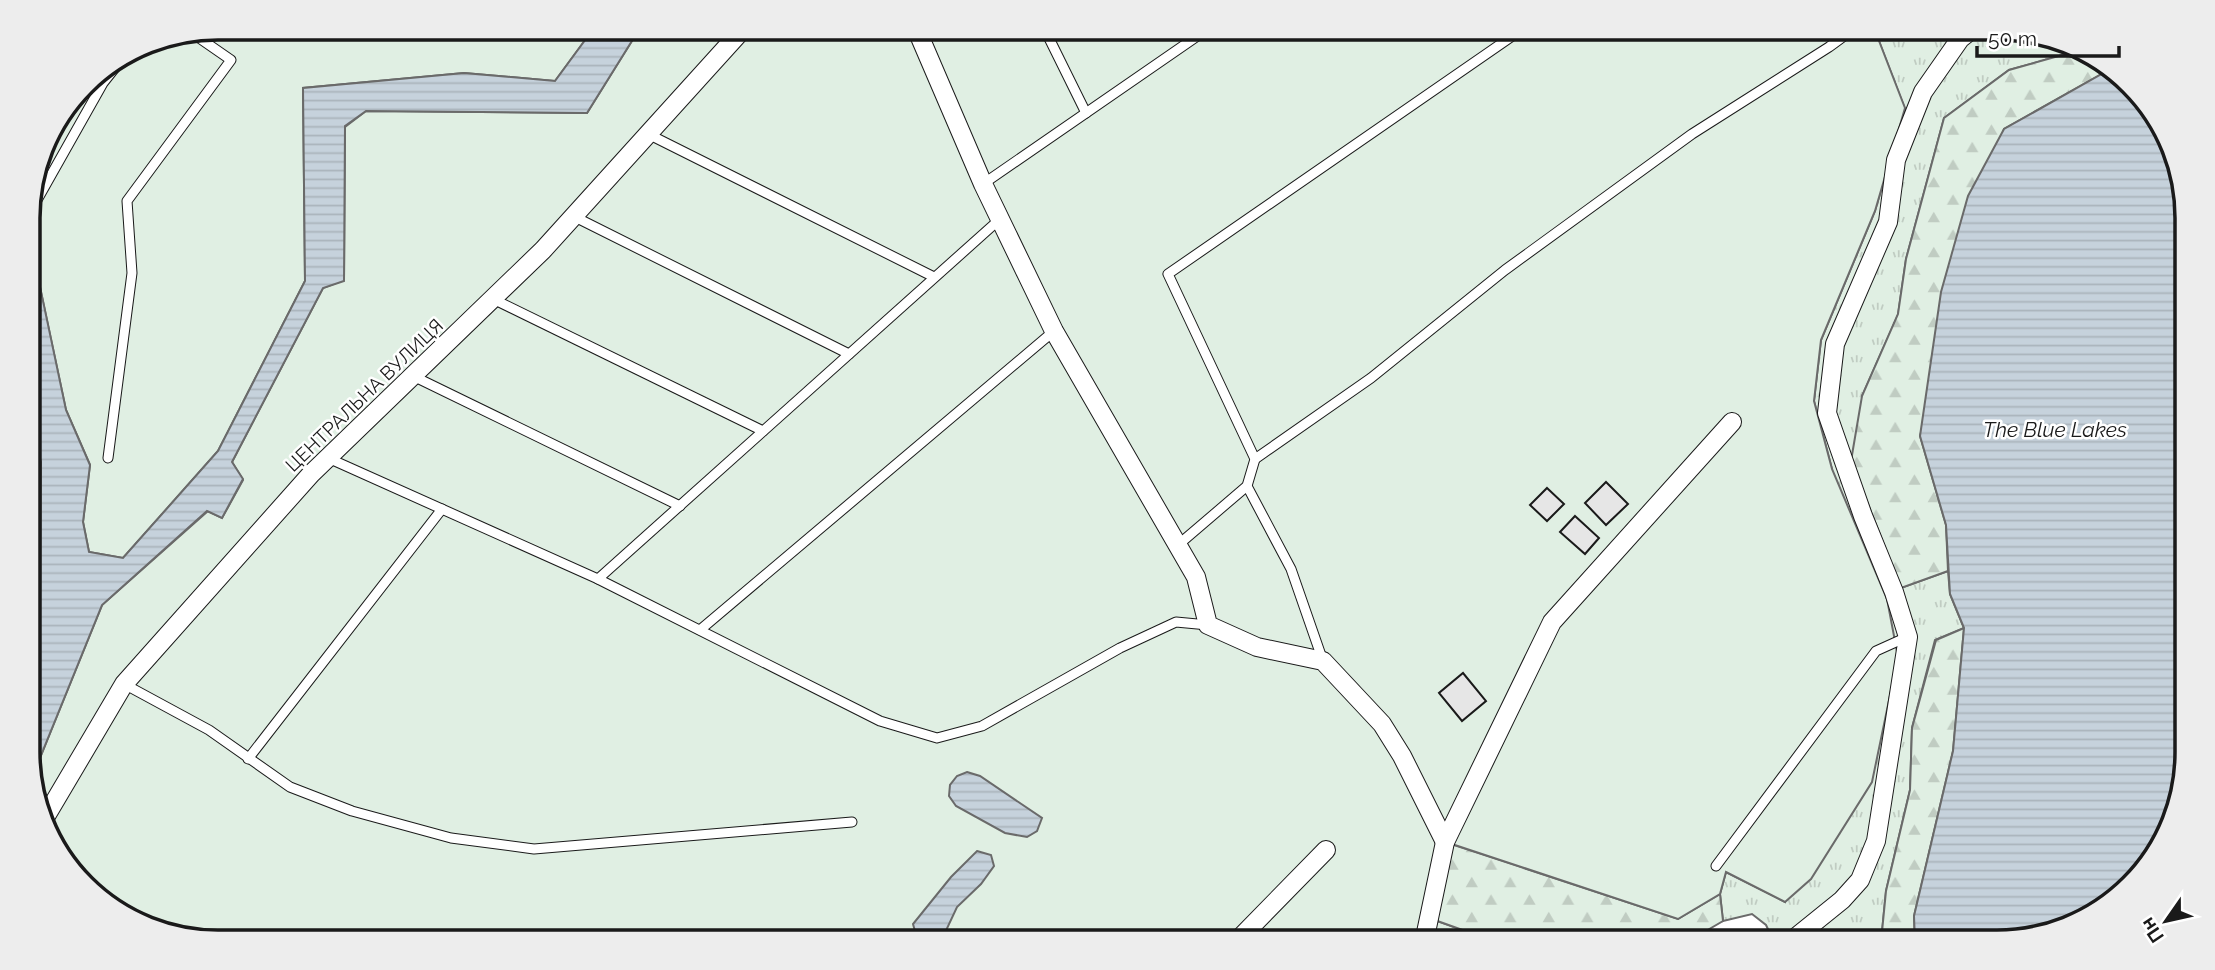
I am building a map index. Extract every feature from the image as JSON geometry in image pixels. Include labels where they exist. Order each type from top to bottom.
[{"type":"street","name":"ЦЕНТРАЛЬНА ВУЛИЦЯ","points":[[50,809],[124,684],[311,474],[543,250],[733,40]]},
{"type":"street","points":[[921,40],[983,184],[1054,331],[1196,577],[1208,625],[1257,647],[1323,661],[1382,724],[1402,756],[1445,842]]},
{"type":"street","points":[[1806,929],[1842,900],[1860,880],[1876,841],[1908,637],[1894,592],[1826,413],[1835,344],[1888,222],[1896,160],[1923,92],[1955,40]]},
{"type":"street","points":[[1427,929],[1445,842],[1552,622],[1732,422]]},
{"type":"street","points":[[1248,929],[1326,850]]},
{"type":"lane","points":[[1050,40],[1086,113]]},
{"type":"lane","points":[[983,184],[1192,40]]},
{"type":"lane","points":[[1255,459],[1168,274],[1507,40]]},
{"type":"lane","points":[[1178,545],[1247,486],[1255,459],[1371,377],[1505,270],[1692,134],[1838,40]]},
{"type":"lane","points":[[108,458],[132,273],[127,201],[230,60],[204,41]]},
{"type":"lane","points":[[43,192],[104,82]]},
{"type":"lane","points":[[648,134],[934,277]]},
{"type":"lane","points":[[573,216],[849,354]]},
{"type":"lane","points":[[598,579],[1000,219]]},
{"type":"lane","points":[[493,299],[763,431]]},
{"type":"lane","points":[[700,630],[1054,331]]},
{"type":"lane","points":[[413,376],[680,506]]},
{"type":"lane","points":[[328,458],[598,579],[880,721],[937,738],[982,726],[1120,648],[1176,622],[1208,625]]},
{"type":"lane","points":[[1247,486],[1291,569],[1323,661]]},
{"type":"lane","points":[[248,759],[442,509]]},
{"type":"lane","points":[[1716,866],[1876,651],[1908,637]]},
{"type":"lane","points":[[124,684],[209,730],[290,787],[352,811],[451,838],[534,849],[852,822]]},
{"type":"green space","points":[[218,40],[585,40],[555,81],[464,73],[303,88],[305,281],[218,451],[123,558],[89,552],[83,522],[90,465],[66,410],[41,292],[42,195],[46,172],[64,129],[84,101],[119,70],[172,46]]},
{"type":"green space","points":[[633,40],[1879,40],[1905,108],[1875,211],[1821,340],[1814,401],[1832,469],[1887,599],[1898,657],[1872,782],[1811,879],[1785,902],[1726,872],[1720,894],[1678,919],[1446,842],[1427,929],[218,930],[172,924],[129,906],[92,878],[64,841],[46,798],[40,757],[102,605],[208,511],[222,518],[243,480],[232,462],[323,288],[344,280],[345,127],[366,111],[587,113]]},
{"type":"green space","points":[[1879,40],[1997,40],[2043,46],[2065,54],[2009,70],[1944,118],[1906,259],[1898,315],[1862,396],[1901,588],[1948,571],[1950,594],[1964,628],[1935,640],[1912,728],[1910,790],[1886,891],[1882,929],[1768,929],[1752,914],[1723,921],[1720,894],[1726,872],[1785,902],[1832,469],[1814,401],[1821,340],[1875,211],[1905,109]]},
{"type":"green space","points":[[2065,54],[2101,74],[2004,129],[1920,436],[1946,525],[1948,571],[1901,588],[1851,461],[1862,396],[1898,314],[1906,259],[1944,118],[2009,70]]},
{"type":"green space","points":[[1964,628],[1953,751],[1914,916],[1915,929],[1882,929],[1886,891],[1910,790],[1912,728],[1936,640]]},
{"type":"green space","points":[[1445,842],[1678,919],[1720,894],[1723,921],[1709,929],[1461,929],[1429,918]]},
{"type":"green space","points":[[1429,918],[1461,929],[1427,929]]},
{"type":"water","points":[[585,40],[633,40],[587,113],[366,111],[345,126],[344,281],[323,288],[232,462],[243,479],[222,518],[207,511],[102,605],[40,757],[41,291],[66,410],[90,465],[83,522],[89,552],[123,558],[218,451],[305,281],[303,88],[464,73],[555,81]]},
{"type":"water","name":"The Blue Lakes","points":[[2101,74],[2123,92],[2138,110],[2151,129],[2169,172],[2175,218],[2173,775],[2169,798],[2151,841],[2123,878],[2086,906],[2032,926],[2008,929],[1915,929],[1914,916],[1953,751],[1964,628],[1950,594],[1946,525],[1920,436],[1941,292],[1968,196],[2004,129]]},
{"type":"water","points":[[967,772],[980,776],[1042,818],[1037,831],[1027,837],[1005,833],[956,806],[949,796],[950,785],[957,776]]},
{"type":"water","points":[[977,851],[991,855],[994,866],[981,884],[957,907],[946,930],[915,930],[913,924],[951,877]]},
{"type":"building","points":[[1606,482],[1628,504],[1606,525],[1585,503]]},
{"type":"building","points":[[1547,488],[1564,504],[1547,521],[1530,505]]},
{"type":"building","points":[[1575,516],[1599,538],[1585,554],[1560,532]]},
{"type":"building","points":[[1463,673],[1486,701],[1462,721],[1439,693]]}]
